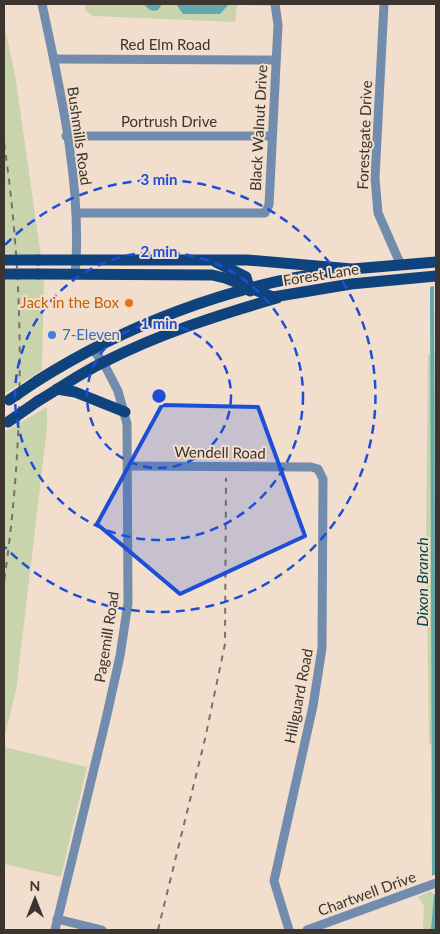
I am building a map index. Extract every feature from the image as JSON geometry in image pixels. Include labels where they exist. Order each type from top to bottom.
[{"type":"main road","name":"Forest Lane","points":[[4,260],[256,261],[352,269],[400,263],[436,262]]},
{"type":"main road","points":[[215,261],[246,277],[251,289],[247,299],[237,310]]},
{"type":"main road","points":[[148,274],[154,267],[173,268],[184,262]]},
{"type":"main road","points":[[400,263],[403,278]]},
{"type":"main road","points":[[6,402],[93,350],[148,324],[214,299],[251,289],[293,279],[352,269]]},
{"type":"main road","name":"Forest Lane","points":[[4,274],[212,276],[225,278],[273,297],[330,287],[436,276]]},
{"type":"main road","points":[[212,276],[219,286],[214,299]]},
{"type":"main road","points":[[6,424],[38,401],[103,362],[179,330],[284,296]]},
{"type":"main road","points":[[57,389],[75,392],[125,412]]},
{"type":"street","name":"Bushmills Road","points":[[42,4],[54,59],[76,213],[75,274]]},
{"type":"street","name":"Black Walnut Drive","points":[[76,213],[265,213],[269,205],[278,25],[276,4]]},
{"type":"street","name":"Forestgate Drive","points":[[384,4],[375,178],[376,203],[382,226],[400,263]]},
{"type":"street","name":"Red Elm Road","points":[[54,59],[276,60]]},
{"type":"street","name":"Portrush Drive","points":[[66,136],[272,136]]},
{"type":"street","name":"Pagemill Road","points":[[54,930],[106,719],[126,620],[129,580],[129,466],[125,412],[103,362],[93,350]]},
{"type":"street","name":"Wendell Road","points":[[129,466],[311,467]]},
{"type":"street","name":"Hillguard Road","points":[[289,930],[276,893],[275,868],[313,706],[322,648],[323,479],[318,469],[311,467]]},
{"type":"street","name":"Chartwell Drive","points":[[307,930],[436,883]]},
{"type":"street","points":[[57,919],[102,930]]},
{"type":"highlighted area","points":[[162,405],[258,407],[305,536],[180,594],[97,524]]},
{"type":"green space","points":[[84,4],[271,4],[272,6],[237,5],[235,22],[93,16],[86,11]]},
{"type":"green space","points":[[4,25],[15,74],[41,256],[4,253]]},
{"type":"green space","points":[[44,278],[42,370],[4,394],[4,279]]},
{"type":"green space","points":[[428,354],[436,355],[436,745],[429,744],[426,523]]},
{"type":"green space","points":[[47,407],[47,428],[16,691],[4,738],[4,432]]},
{"type":"green space","points":[[4,747],[87,767],[61,877],[4,864]]},
{"type":"green space","points":[[430,891],[436,895],[436,930],[423,930],[424,906],[418,897]]},
{"type":"water","points":[[144,4],[162,4],[158,10],[153,11]]},
{"type":"water","points":[[176,4],[229,4],[220,14],[183,14]]},
{"type":"water","points":[[434,286],[436,874],[432,876],[430,287]]},
{"type":"water","points":[[436,893],[436,930],[431,930],[434,895]]},
{"type":"railway","points":[[4,143],[16,251],[20,362],[16,473],[4,581]]},
{"type":"railway","points":[[158,930],[205,739],[225,644],[226,478]]},
{"type":"place","name":"Jack in the Box","points":[[129,303]]},
{"type":"place","name":"7-Eleven","points":[[52,335]]},
{"type":"water label","name":"Dixon Branch","points":[[422,582]]}]
